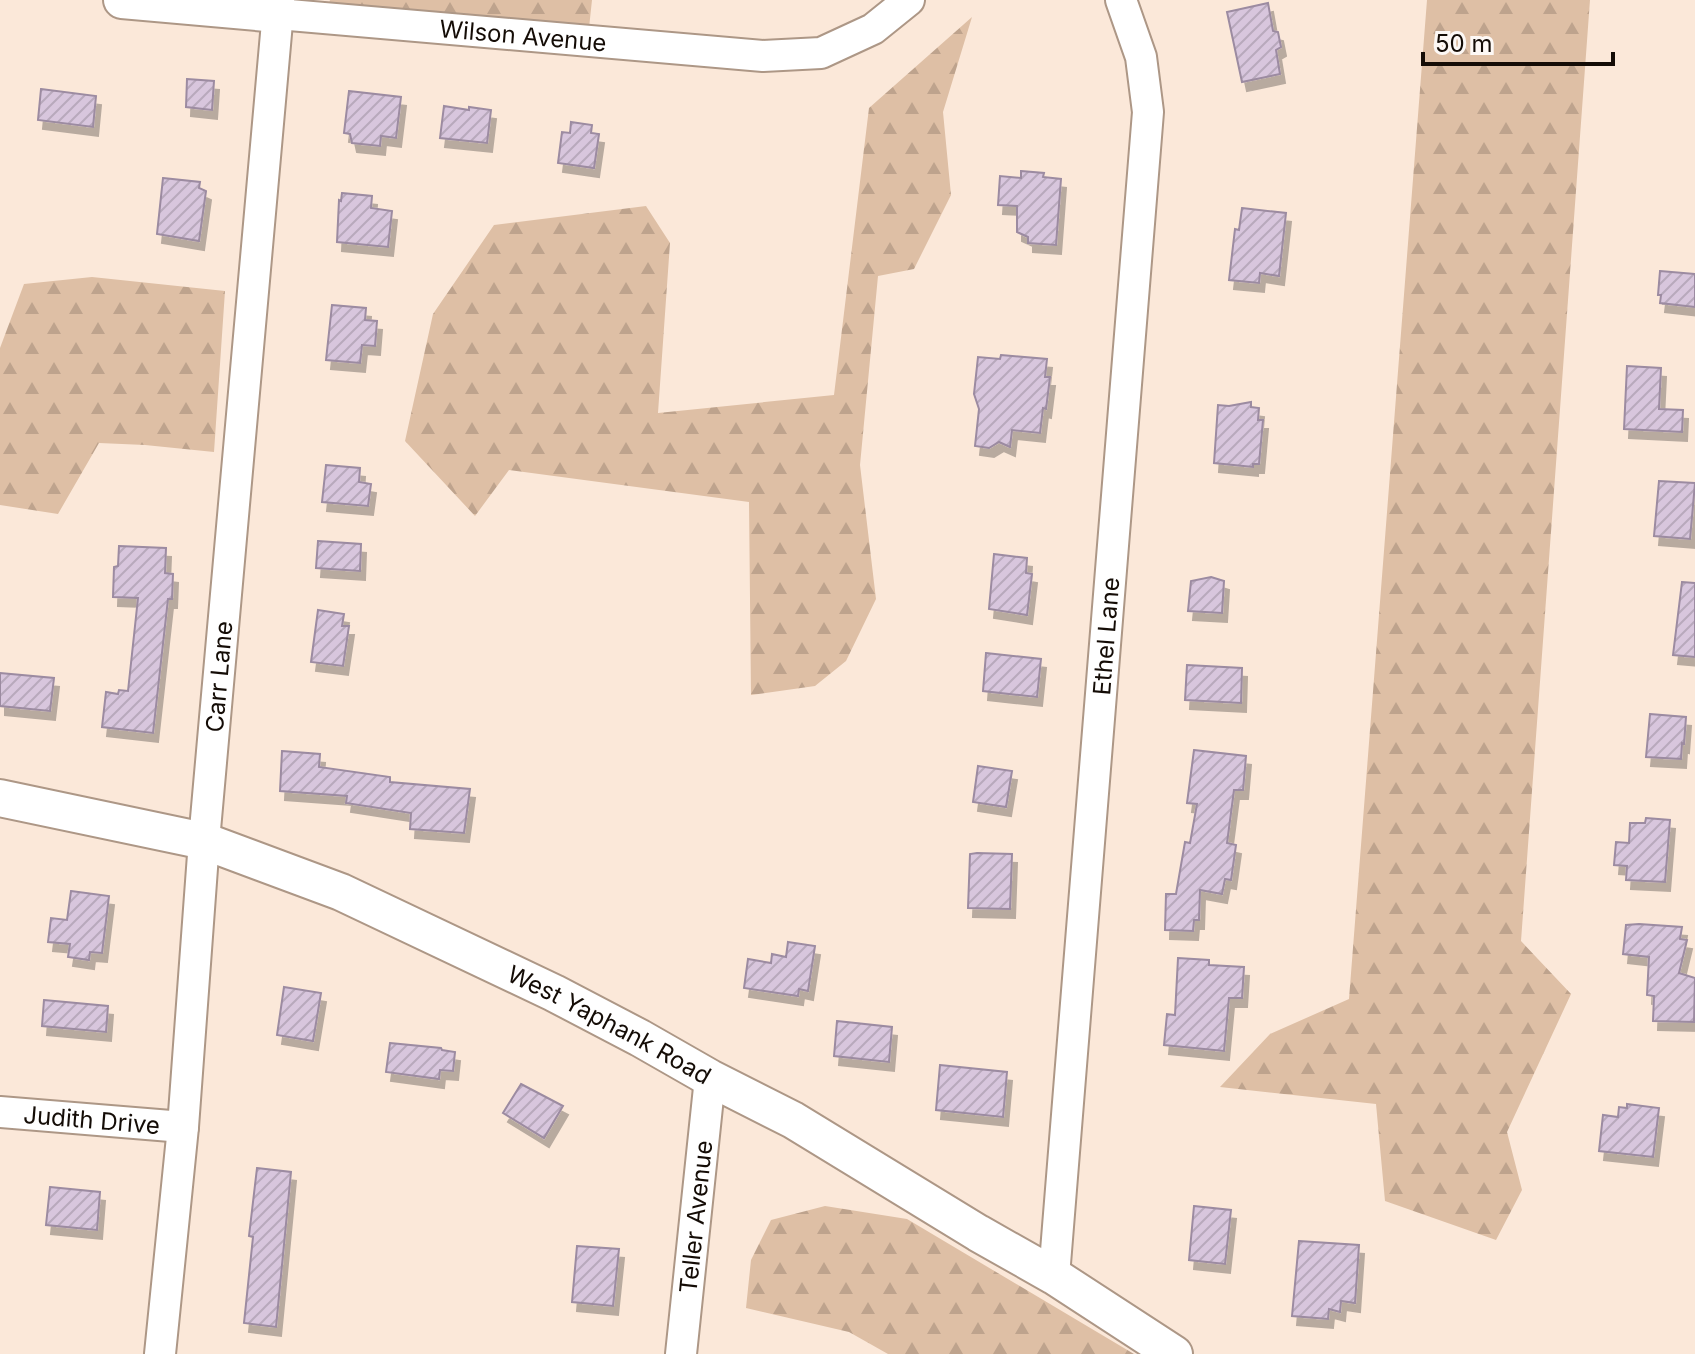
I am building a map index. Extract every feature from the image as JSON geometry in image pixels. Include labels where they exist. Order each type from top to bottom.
[{"type":"street","name":"Wilson Avenue","points":[[122,0],[279,7],[763,56],[821,53],[873,29],[909,0]]},
{"type":"street","name":"Ethel Lane","points":[[1054,1276],[1148,112],[1141,57],[1121,0]]},
{"type":"street","name":"Carr Lane","points":[[160,1354],[183,1127],[204,841],[279,7]]},
{"type":"street","name":"West Yaphank Road","points":[[0,798],[204,841],[341,892],[554,993],[793,1120],[1054,1276],[1174,1354]]},
{"type":"street","name":"Teller Avenue","points":[[681,1354],[710,1078]]},
{"type":"street","name":"Judith Drive","points":[[0,1112],[183,1127]]},
{"type":"green space","points":[[330,0],[592,0],[589,28],[329,3]]},
{"type":"green space","points":[[1427,0],[1590,0],[1521,941],[1571,994],[1507,1132],[1522,1190],[1496,1240],[1385,1201],[1376,1104],[1220,1087],[1270,1034],[1349,999]]},
{"type":"green space","points":[[972,17],[943,112],[951,195],[914,269],[878,276],[860,465],[876,599],[846,661],[815,686],[751,695],[749,502],[509,470],[475,516],[405,441],[433,314],[494,225],[646,206],[670,243],[658,413],[834,395],[869,108]]},
{"type":"green space","points":[[92,277],[225,291],[214,452],[99,443],[58,514],[0,505],[0,348],[24,284]]},
{"type":"green space","points":[[825,1206],[907,1219],[1134,1354],[888,1354],[849,1332],[746,1308],[751,1260],[771,1220]]},
{"type":"building","points":[[1268,3],[1273,31],[1278,32],[1281,47],[1276,50],[1280,74],[1242,82],[1227,12]]},
{"type":"building","points":[[187,79],[214,81],[212,110],[186,107]]},
{"type":"building","points":[[41,89],[96,96],[93,127],[38,120]]},
{"type":"building","points":[[349,91],[401,97],[396,138],[381,136],[380,146],[352,143],[350,134],[344,133]]},
{"type":"building","points":[[444,106],[491,110],[487,143],[440,138]]},
{"type":"building","points":[[571,122],[592,125],[591,133],[599,134],[594,168],[558,163],[562,132],[570,133]]},
{"type":"building","points":[[1021,171],[1044,173],[1043,177],[1061,179],[1056,245],[1028,243],[1028,237],[1017,232],[1017,206],[998,205],[1000,176],[1021,178]]},
{"type":"building","points":[[163,178],[200,182],[199,188],[206,191],[199,241],[157,234]]},
{"type":"building","points":[[342,193],[372,196],[371,208],[392,211],[388,247],[337,242]]},
{"type":"building","points":[[1242,208],[1286,213],[1279,276],[1260,273],[1259,283],[1229,280],[1235,229],[1239,230]]},
{"type":"building","points":[[1660,271],[1695,274],[1695,307],[1660,303]]},
{"type":"building","points":[[332,305],[366,308],[365,320],[377,321],[375,346],[362,345],[360,363],[326,360]]},
{"type":"building","points":[[1001,355],[1047,359],[1045,377],[1050,377],[1040,433],[1012,430],[1010,447],[999,442],[989,448],[975,446],[979,409],[974,394],[978,357],[1000,359]]},
{"type":"building","points":[[1627,366],[1661,368],[1659,409],[1683,410],[1682,432],[1624,429]]},
{"type":"building","points":[[1251,402],[1251,407],[1259,408],[1258,420],[1263,420],[1259,464],[1253,464],[1253,467],[1214,463],[1218,405]]},
{"type":"building","points":[[326,465],[360,468],[359,482],[371,484],[368,506],[322,502]]},
{"type":"building","points":[[1659,481],[1695,483],[1690,539],[1654,536]]},
{"type":"building","points":[[318,541],[361,544],[360,571],[316,568]]},
{"type":"building","points":[[119,546],[166,548],[165,573],[173,574],[153,733],[102,727],[106,692],[118,694],[119,690],[128,691],[138,598],[113,597],[114,567],[118,566]]},
{"type":"building","points":[[994,554],[1027,558],[1026,573],[1032,574],[1027,615],[989,609]]},
{"type":"building","points":[[1211,577],[1224,581],[1222,613],[1188,611],[1191,581]]},
{"type":"building","points":[[1682,582],[1695,583],[1695,657],[1673,655]]},
{"type":"building","points":[[318,610],[344,614],[342,626],[349,626],[343,666],[311,662]]},
{"type":"building","points":[[986,653],[1041,659],[1037,697],[983,691]]},
{"type":"building","points":[[1187,665],[1242,668],[1241,703],[1185,700]]},
{"type":"building","points":[[0,673],[54,678],[50,711],[0,706]]},
{"type":"building","points":[[1650,714],[1686,717],[1681,759],[1646,757]]},
{"type":"building","points":[[1194,750],[1246,756],[1243,790],[1234,790],[1227,843],[1236,845],[1231,880],[1225,879],[1222,894],[1200,890],[1199,920],[1194,920],[1193,931],[1165,930],[1166,894],[1176,894],[1185,842],[1190,843],[1197,804],[1187,803]]},
{"type":"building","points":[[282,751],[320,754],[319,767],[390,777],[390,782],[470,789],[464,833],[410,829],[411,813],[346,803],[347,796],[280,791]]},
{"type":"building","points":[[978,766],[1012,771],[1006,807],[973,802]]},
{"type":"building","points":[[1646,818],[1670,820],[1665,882],[1626,880],[1627,866],[1614,865],[1616,842],[1629,843],[1630,823],[1645,823]]},
{"type":"building","points":[[970,854],[1012,854],[1010,909],[968,908]]},
{"type":"building","points":[[71,891],[109,896],[102,953],[90,952],[89,960],[68,957],[70,944],[48,942],[51,918],[67,920]]},
{"type":"building","points":[[1626,925],[1682,927],[1680,939],[1687,940],[1679,973],[1695,978],[1694,1022],[1653,1021],[1654,996],[1647,995],[1649,957],[1623,954]]},
{"type":"building","points":[[788,942],[815,946],[808,991],[799,989],[798,996],[744,988],[748,959],[771,963],[772,954],[786,957]]},
{"type":"building","points":[[1178,958],[1209,960],[1209,965],[1244,967],[1242,998],[1229,998],[1224,1051],[1164,1045],[1167,1014],[1175,1015]]},
{"type":"building","points":[[284,987],[321,993],[313,1041],[277,1035]]},
{"type":"building","points":[[44,1000],[108,1006],[106,1032],[42,1026]]},
{"type":"building","points":[[837,1021],[892,1027],[889,1062],[834,1056]]},
{"type":"building","points":[[390,1043],[455,1052],[453,1071],[440,1070],[439,1079],[386,1072]]},
{"type":"building","points":[[940,1065],[1007,1072],[1003,1117],[936,1110]]},
{"type":"building","points":[[521,1084],[563,1106],[544,1138],[503,1113]]},
{"type":"building","points":[[1627,1104],[1659,1108],[1653,1157],[1599,1151],[1603,1115],[1618,1117],[1619,1107],[1627,1108]]},
{"type":"building","points":[[257,1168],[291,1172],[276,1327],[244,1323]]},
{"type":"building","points":[[50,1187],[100,1192],[97,1230],[46,1225]]},
{"type":"building","points":[[1194,1206],[1231,1210],[1225,1264],[1189,1260]]},
{"type":"building","points":[[1299,1241],[1359,1245],[1355,1303],[1341,1301],[1340,1312],[1329,1309],[1328,1319],[1292,1316]]},
{"type":"building","points":[[577,1246],[619,1249],[613,1306],[572,1302]]}]
